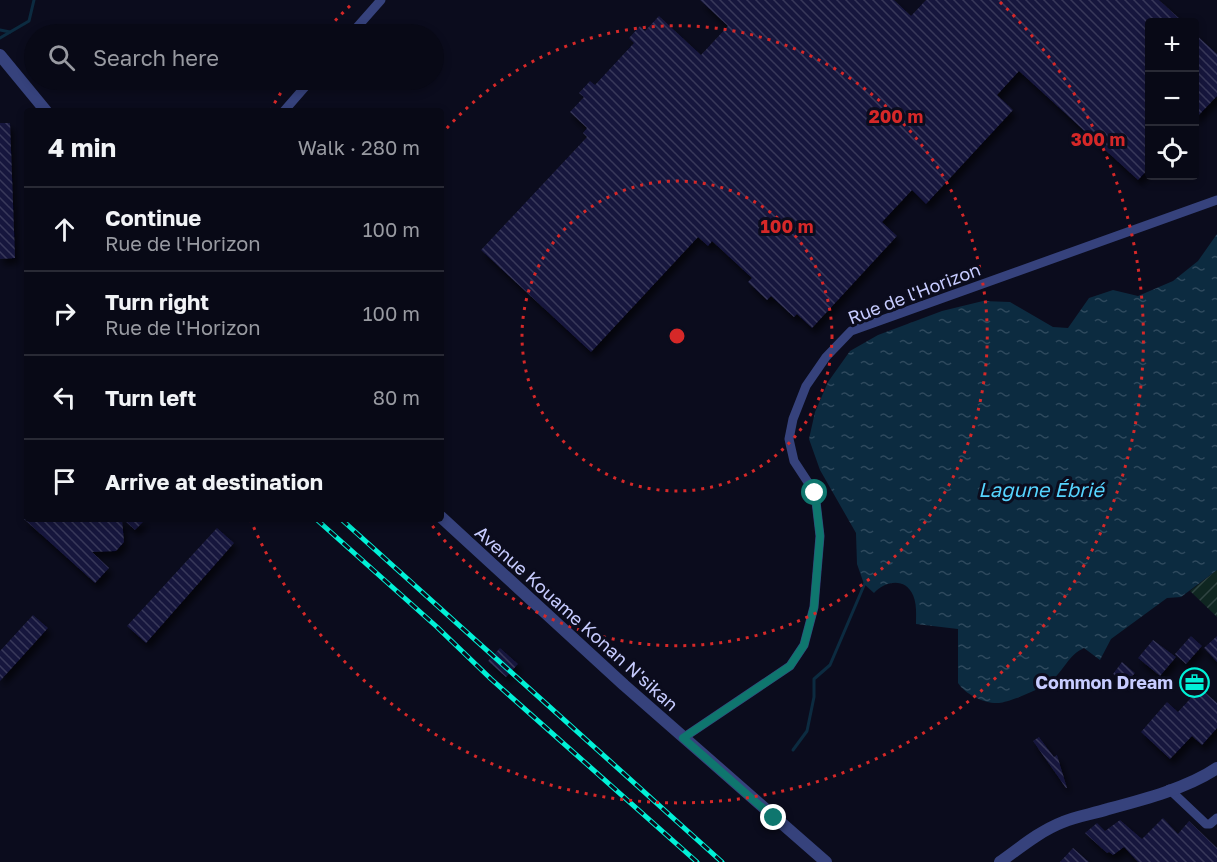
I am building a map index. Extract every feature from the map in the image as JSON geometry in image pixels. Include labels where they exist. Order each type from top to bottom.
[{"type":"street","points":[[360,24],[381,0]]},
{"type":"street","points":[[0,55],[24,84]]},
{"type":"street","points":[[29,90],[44,108]]},
{"type":"street","points":[[287,108],[302,90]]},
{"type":"street","name":"Rue de l'Horizon","points":[[683,738],[790,666],[804,645],[814,607],[820,536],[815,493],[794,461],[789,439],[793,419],[806,386],[826,357],[851,331],[1217,200]]},
{"type":"street","name":"Avenue Kouame Konan N'sikan","points":[[444,520],[683,738],[826,862]]},
{"type":"street","points":[[1000,862],[1039,833],[1065,821],[1169,789],[1201,777],[1217,768]]},
{"type":"street","points":[[1169,789],[1206,824],[1210,824],[1217,818]]},
{"type":"green space","points":[[1217,570],[1217,617],[1190,591]]},
{"type":"water","name":"Lagune Ébrié","points":[[1217,234],[1217,570],[1181,597],[1167,598],[1111,639],[1100,660],[1084,648],[1074,655],[1051,681],[1034,691],[999,703],[976,698],[958,683],[958,629],[916,624],[914,598],[905,585],[889,584],[874,593],[864,584],[857,564],[856,533],[820,470],[809,439],[815,412],[828,382],[850,351],[878,335],[942,311],[983,301],[1010,302],[1053,327],[1068,328],[1089,298],[1113,290],[1138,296],[1173,281],[1198,261]]},
{"type":"building","points":[[700,0],[894,0],[911,16],[926,0],[1159,0],[1179,18],[1145,18],[1145,172],[1138,180],[1019,71],[997,95],[1013,110],[926,204],[912,190],[882,222],[897,236],[812,328],[797,314],[794,317],[771,296],[767,300],[748,282],[752,278],[712,241],[708,246],[698,237],[591,352],[481,250],[587,137],[583,133],[587,128],[570,112],[584,97],[579,93],[590,81],[595,85],[634,43],[629,38],[640,26],[645,31],[659,16],[701,55],[728,26]]},
{"type":"building","points":[[1199,38],[1217,54],[1217,96],[1199,115]]},
{"type":"building","points":[[0,123],[10,123],[15,258],[0,259]]},
{"type":"building","points":[[27,522],[122,522],[124,542],[116,551],[92,552],[109,568],[95,583]]},
{"type":"building","points":[[126,522],[143,522],[135,530]]},
{"type":"building","points":[[217,528],[234,543],[146,643],[127,626]]},
{"type":"building","points":[[33,615],[48,628],[0,681],[0,651]]},
{"type":"building","points":[[1191,636],[1202,646],[1186,664],[1175,654]]},
{"type":"building","points":[[1217,636],[1217,662],[1204,648]]},
{"type":"building","points":[[1153,640],[1176,657],[1160,676],[1138,658]]},
{"type":"building","points":[[500,648],[518,664],[506,677],[488,661]]},
{"type":"building","points":[[1122,662],[1135,673],[1125,684],[1113,674]]},
{"type":"building","points":[[1200,688],[1217,703],[1217,728],[1202,745],[1192,736],[1170,759],[1141,732],[1167,702],[1178,712]]},
{"type":"building","points":[[1039,737],[1054,757],[1057,755],[1067,788],[1033,741]]},
{"type":"building","points":[[1163,818],[1178,834],[1189,821],[1217,848],[1217,862],[1138,862],[1124,847],[1113,855],[1107,853],[1085,833],[1097,823],[1105,831],[1120,820],[1142,839]]},
{"type":"building","points":[[1073,848],[1089,862],[1060,862]]},
{"type":"waterway","points":[[0,38],[29,21],[34,0]]},
{"type":"waterway","points":[[0,30],[10,32]]},
{"type":"waterway","points":[[793,750],[807,731],[814,697],[814,679],[830,665],[865,583]]},
{"type":"railway","points":[[319,522],[437,627],[491,679],[697,862]]},
{"type":"railway","points":[[344,522],[722,862]]},
{"type":"place","name":"Common Dream","points":[[1194,682]]},
{"type":"route","points":[[774,818],[683,738],[790,666],[804,645],[814,607],[820,536],[815,493]]}]
